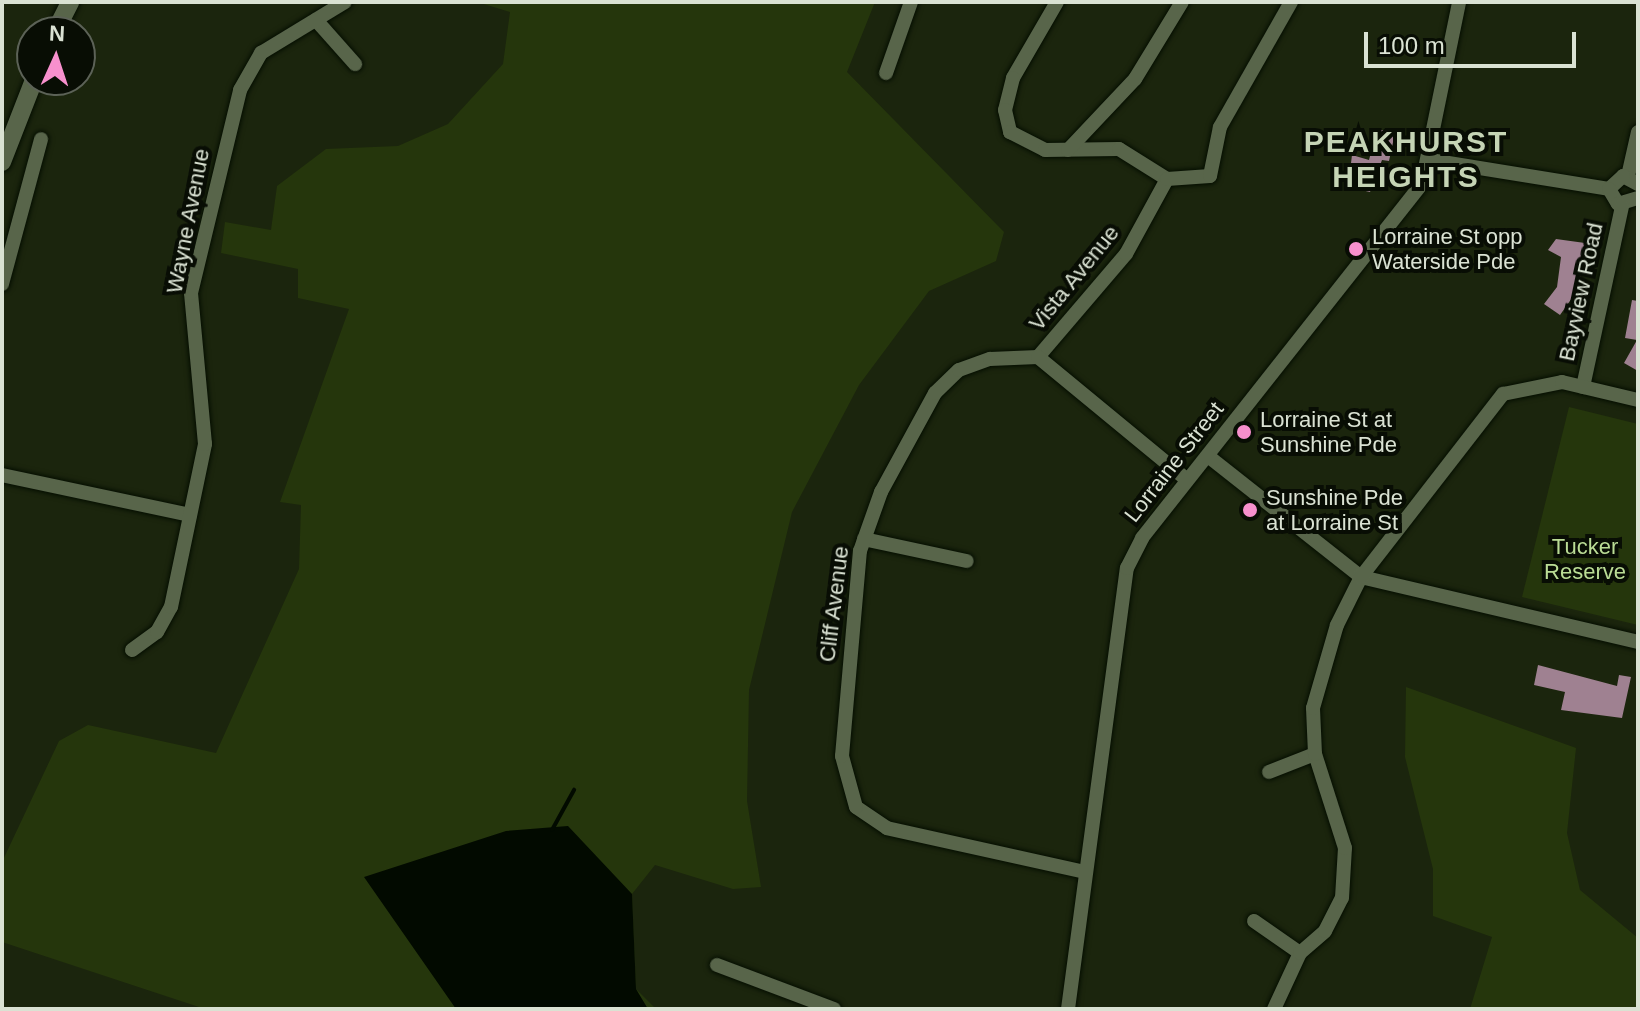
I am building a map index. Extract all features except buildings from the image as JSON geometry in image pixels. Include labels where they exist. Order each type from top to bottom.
[{"type":"street","name":"Wayne Avenue","points":[[132,650],[157,632],[171,607],[205,444],[191,293],[215,179],[240,90],[261,53],[345,2]]},
{"type":"street","points":[[886,73],[911,2]]},
{"type":"street","points":[[1057,2],[1013,78],[1005,110],[1010,132],[1024,145],[1068,150],[1119,149],[1167,179],[1210,176],[1220,127],[1291,2]]},
{"type":"street","points":[[1068,150],[1135,79],[1182,2]]},
{"type":"street","name":"Lorraine Street","points":[[1068,1009],[1122,588],[1142,538],[1414,196],[1430,160],[1459,2]]},
{"type":"street","points":[[316,20],[355,64]]},
{"type":"street","points":[[2,162],[28,96]]},
{"type":"street","points":[[1430,160],[1609,189],[1633,180],[1638,132]]},
{"type":"street","points":[[2,284],[41,139]]},
{"type":"street","name":"Vista Avenue","points":[[1038,357],[1126,254],[1167,179]]},
{"type":"street","points":[[1609,189],[1622,206],[1638,198]]},
{"type":"street","name":"Bayview Road","points":[[1583,387],[1622,206]]},
{"type":"street","points":[[1038,357],[1187,480]]},
{"type":"street","name":"Cliff Avenue","points":[[1038,357],[990,359],[942,382],[864,539],[842,756],[856,807],[887,828],[1085,872]]},
{"type":"street","points":[[1274,1009],[1300,953],[1325,931],[1342,898],[1345,848],[1315,754],[1313,708],[1322,668],[1361,577],[1503,394],[1562,382],[1638,400]]},
{"type":"street","points":[[1208,456],[1361,577],[1638,642]]},
{"type":"street","points":[[2,475],[190,515]]},
{"type":"street","points":[[864,539],[967,561]]},
{"type":"street","points":[[1269,772],[1315,754]]},
{"type":"street","points":[[1254,921],[1300,953]]},
{"type":"street","points":[[717,965],[834,1009]]},
{"type":"green space","points":[[477,2],[875,2],[847,72],[1004,232],[996,261],[929,291],[859,385],[792,512],[749,690],[747,801],[761,887],[733,889],[655,865],[632,894],[636,989],[656,1009],[205,1009],[2,942],[2,862],[59,741],[88,725],[216,753],[299,569],[301,505],[280,502],[349,309],[298,298],[298,269],[221,253],[225,222],[271,230],[277,186],[326,149],[398,146],[448,124],[503,64],[510,12]]},
{"type":"green space","name":"Tucker Reserve","points":[[1569,407],[1638,424],[1638,625],[1522,597]]},
{"type":"green space","points":[[1406,687],[1576,748],[1567,833],[1580,890],[1638,938],[1638,1009],[1470,1009],[1492,937],[1433,916],[1433,869],[1405,757]]},
{"type":"shaded area","points":[[568,826],[632,894],[636,989],[648,1009],[456,1009],[364,877],[506,831]]},
{"type":"waterway","points":[[552,830],[574,790]]},
{"type":"place","name":"Lorraine St opp Waterside Pde","points":[[1356,249]]},
{"type":"place","name":"Lorraine St at Sunshine Pde","points":[[1244,432]]},
{"type":"place","name":"Sunshine Pde at Lorraine St","points":[[1250,510]]},
{"type":"district","name":"PEAKHURST HEIGHTS","points":[[1406,159]]}]
